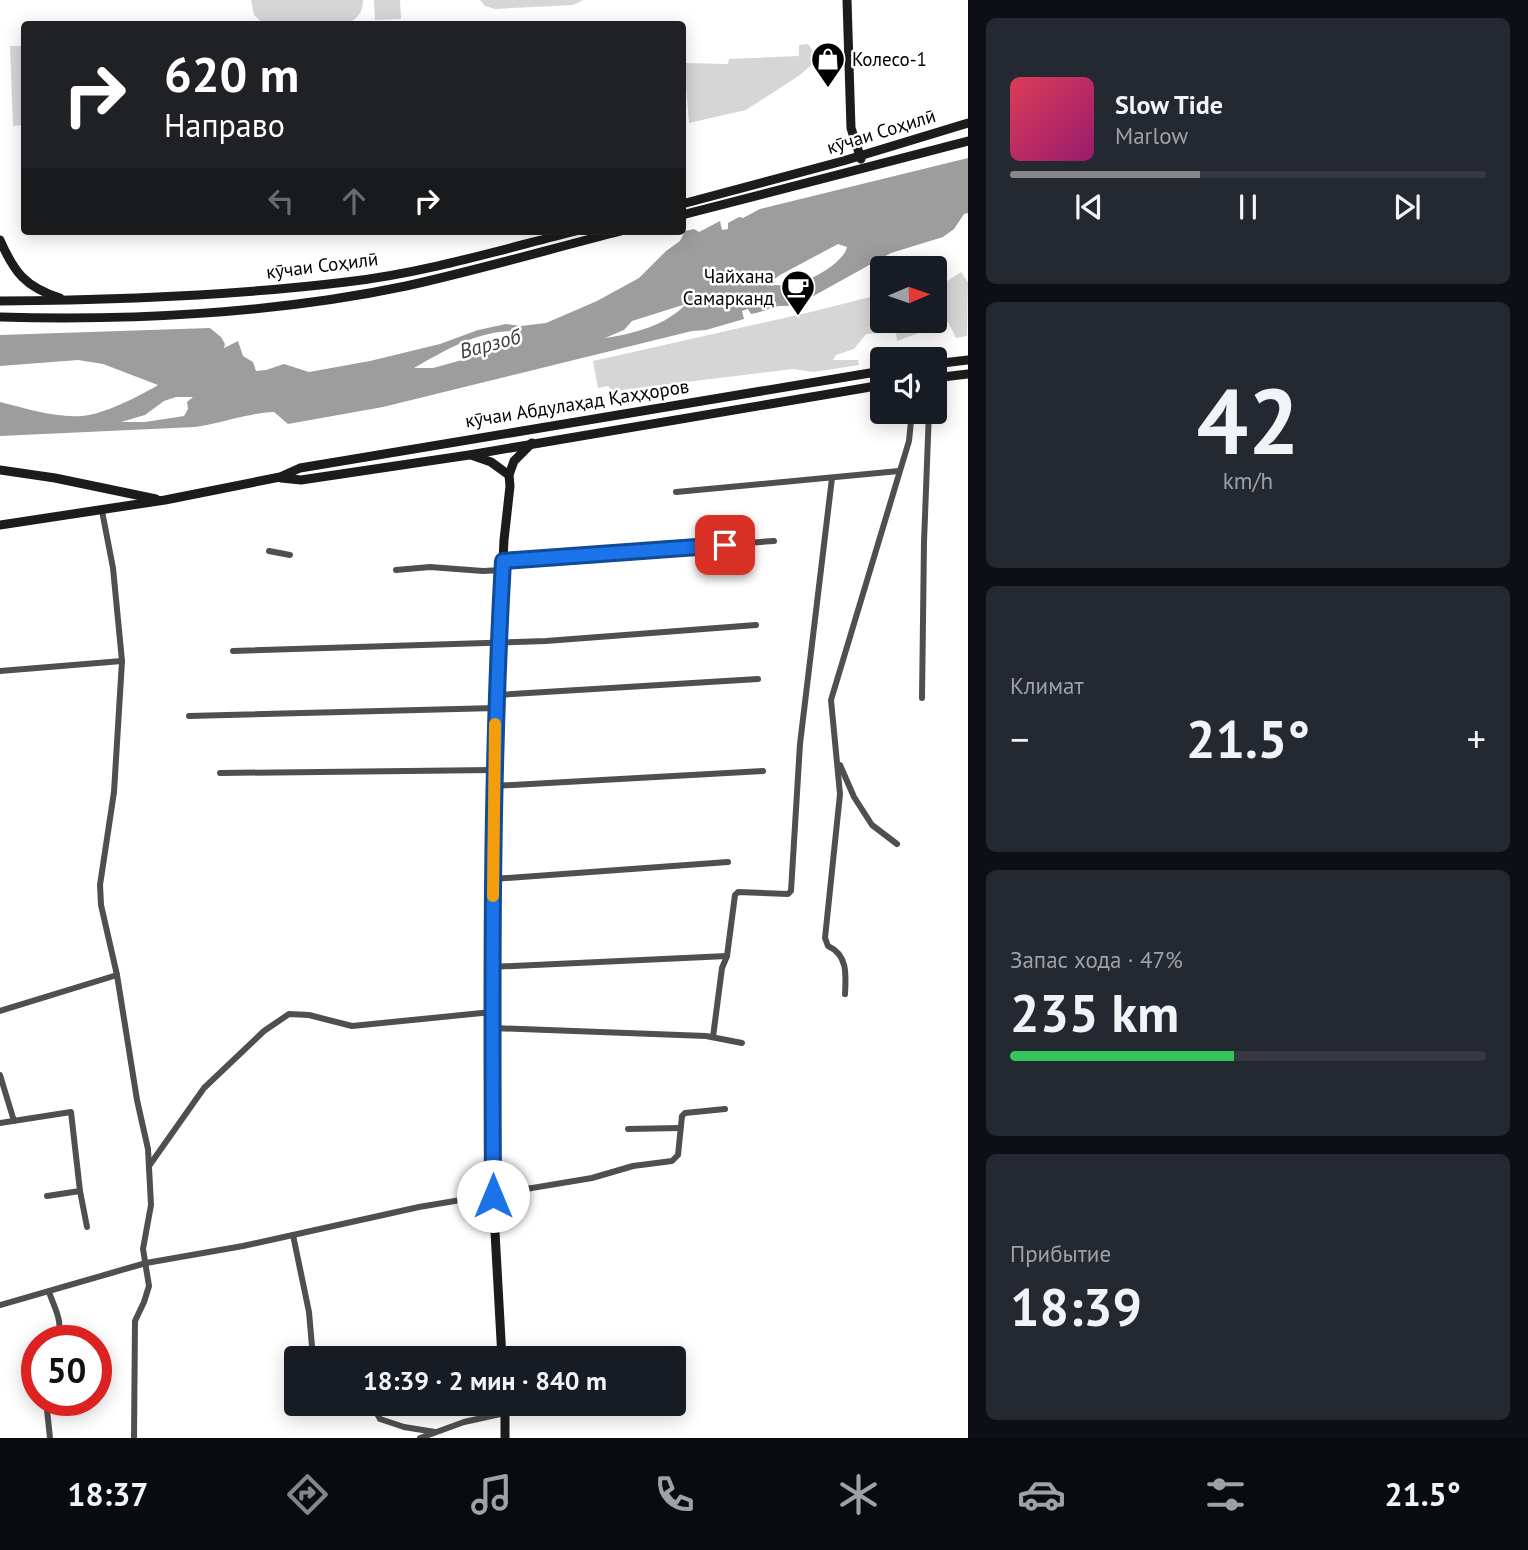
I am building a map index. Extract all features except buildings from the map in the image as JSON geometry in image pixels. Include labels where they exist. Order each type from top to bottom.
[{"type":"main road","points":[[847,0],[851,128],[865,167]]},
{"type":"main road","name":"кӯчаи Соҳилӣ","points":[[686,203],[860,156],[968,123]]},
{"type":"main road","points":[[686,214],[968,141]]},
{"type":"main road","name":"кӯчаи Соҳилӣ","points":[[0,301],[212,293],[349,282],[424,268],[560,235]]},
{"type":"main road","points":[[0,317],[69,319],[214,311],[340,298],[406,286],[605,235]]},
{"type":"main road","points":[[0,240],[21,278],[41,292],[68,300]]},
{"type":"main road","points":[[212,293],[219,301],[214,311]]},
{"type":"main road","points":[[947,362],[968,360]]},
{"type":"main road","name":"кӯчаи Абдулаҳад Қаҳҳоров","points":[[0,525],[164,500],[280,477],[300,468],[870,373]]},
{"type":"main road","points":[[947,376],[968,374]]},
{"type":"main road","name":"кӯчаи Абдулаҳад Қаҳҳоров","points":[[280,477],[301,480],[469,455],[870,387]]},
{"type":"main road","points":[[501,1346],[493,1196],[491,967],[496,708],[509,475],[514,461],[532,443]]},
{"type":"main road","points":[[469,455],[491,461],[509,475]]},
{"type":"main road","name":"кӯчаи Абдулаҳад Қаҳҳоров","points":[[0,470],[164,500]]},
{"type":"main road","points":[[505,1416],[505,1438]]},
{"type":"street","points":[[845,994],[844,963],[839,953],[828,946],[825,938],[840,794],[831,700],[909,441],[911,424]]},
{"type":"street","points":[[922,698],[929,424]]},
{"type":"street","points":[[676,492],[899,471]]},
{"type":"street","points":[[713,1037],[722,968],[727,956],[737,893],[788,894],[791,891],[800,744],[832,478]]},
{"type":"street","points":[[102,511],[113,568],[122,661],[114,792],[100,885],[101,905],[117,975],[149,1167],[151,1205],[143,1249],[149,1286],[135,1321],[134,1438]]},
{"type":"street","points":[[396,570],[430,567],[482,571],[503,565],[774,541]]},
{"type":"street","points":[[269,551],[290,555]]},
{"type":"street","points":[[233,651],[556,640],[757,625]]},
{"type":"street","points":[[0,671],[122,661]]},
{"type":"street","points":[[497,695],[758,679]]},
{"type":"street","points":[[189,716],[496,708]]},
{"type":"street","points":[[837,757],[854,797],[872,825],[897,844]]},
{"type":"street","points":[[220,773],[494,770]]},
{"type":"street","points":[[494,786],[763,771]]},
{"type":"street","points":[[493,879],[728,862]]},
{"type":"street","points":[[491,967],[727,956]]},
{"type":"street","points":[[0,1011],[117,975]]},
{"type":"street","points":[[149,1167],[204,1088],[264,1031],[289,1013],[352,1026],[492,1012]]},
{"type":"street","points":[[493,1028],[713,1037],[742,1044]]},
{"type":"street","points":[[0,1075],[14,1121]]},
{"type":"street","points":[[0,1305],[146,1263],[293,1235],[419,1207],[592,1178],[634,1166],[672,1160],[678,1155],[680,1119],[685,1113],[725,1109]]},
{"type":"street","points":[[0,1123],[71,1112],[80,1191],[88,1227]]},
{"type":"street","points":[[628,1129],[680,1128]]},
{"type":"street","points":[[47,1196],[80,1191]]},
{"type":"street","points":[[293,1235],[309,1312],[312,1346]]},
{"type":"street","points":[[49,1292],[59,1325]]},
{"type":"street","points":[[48,1416],[50,1438]]},
{"type":"street","points":[[378,1416],[380,1419],[404,1427],[437,1432]]},
{"type":"street","points":[[420,1438],[482,1416]]},
{"type":"shaded area","points":[[251,0],[363,0],[360,13],[351,21],[261,21],[254,15]]},
{"type":"shaded area","points":[[374,0],[400,0],[401,19],[375,20]]},
{"type":"shaded area","points":[[480,0],[583,0],[573,5],[495,9],[485,6]]},
{"type":"shaded area","points":[[808,44],[819,58],[800,75],[746,110],[689,123],[686,63],[728,64],[729,59],[799,56],[799,45]]},
{"type":"shaded area","points":[[10,46],[21,46],[21,125],[13,126]]},
{"type":"shaded area","points":[[968,158],[968,213],[964,214],[954,229],[943,237],[886,256],[870,256],[870,265],[799,304],[777,306],[751,314],[748,309],[742,311],[744,319],[706,330],[692,331],[383,407],[288,424],[274,412],[195,427],[0,436],[0,402],[51,414],[82,416],[110,409],[158,385],[103,364],[78,360],[0,366],[0,335],[210,328],[221,337],[224,348],[238,341],[243,356],[253,362],[256,371],[284,364],[309,372],[440,344],[478,330],[506,324],[521,326],[546,323],[597,301],[639,278],[686,235],[686,231],[694,229],[699,232],[720,221],[722,230],[728,229],[728,223],[739,217],[743,218],[760,209]],"holes":[[[838,244],[847,247],[832,266],[806,280],[789,285],[768,284]],[[686,304],[649,327],[605,338],[624,330],[632,321]],[[520,331],[495,351],[433,368],[414,368],[478,337]],[[176,397],[193,397],[187,402],[188,409],[184,416],[145,422],[121,422],[145,415],[164,401]]]},
{"type":"shaded area","points":[[961,272],[968,282],[967,336],[956,338],[947,322],[947,281]]},
{"type":"shaded area","points":[[870,297],[870,333],[881,333],[866,334],[854,349],[836,355],[833,360],[858,360],[859,365],[814,372],[793,369],[613,391],[608,386],[598,388],[593,361]]},
{"type":"shaded area","points":[[896,333],[918,333],[897,341]]},
{"type":"slow traffic","points":[[493,896],[495,724]]},
{"type":"place","name":"Колесо-1","points":[[828,89]]},
{"type":"place","name":"Чайхана Самарканд","points":[[798,317]]},
{"type":"route","points":[[493,1196],[491,967],[494,770],[503,561],[725,545]]},
{"type":"water label","name":"Варзоб","points":[[490,344]]}]
